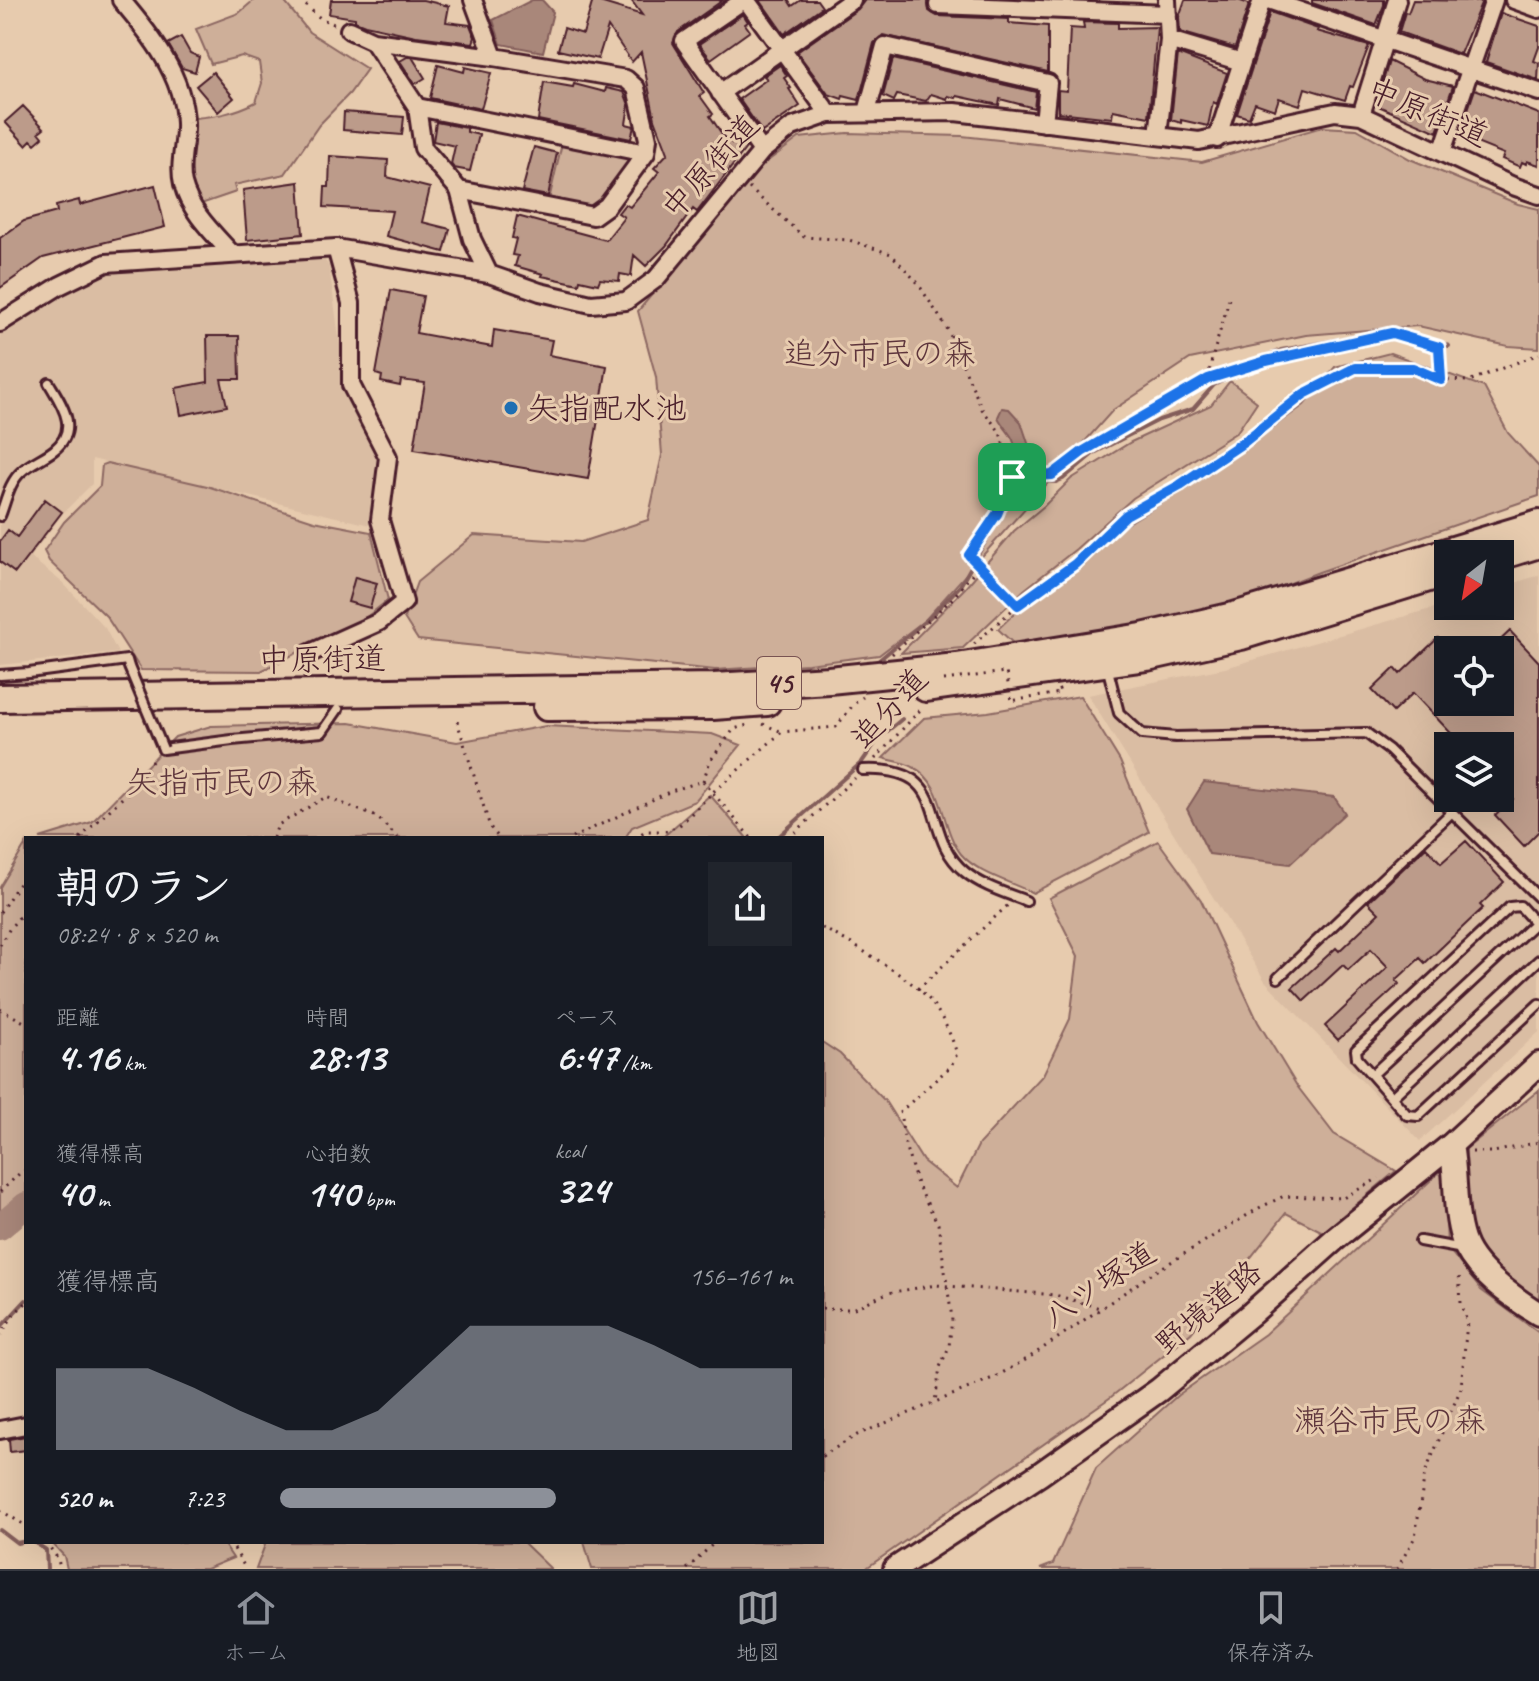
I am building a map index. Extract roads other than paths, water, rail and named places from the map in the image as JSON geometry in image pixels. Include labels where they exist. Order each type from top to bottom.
[{"type":"main road","name":"中原街道","points":[[0,698],[714,687],[829,680],[957,667],[1142,637],[1234,616],[1539,524]]},
{"type":"main road","points":[[1514,552],[1539,544]]},
{"type":"main road","name":"中原街道","points":[[0,713],[713,706],[965,685],[1147,657],[1241,636],[1434,576]]},
{"type":"street","points":[[121,0],[142,25],[173,74],[185,114],[181,160],[183,185],[197,213],[232,254]]},
{"type":"street","points":[[762,151],[684,41],[745,0],[829,114]]},
{"type":"street","points":[[720,93],[852,0]]},
{"type":"street","points":[[1217,139],[1265,0],[1539,92]]},
{"type":"street","points":[[1361,115],[1397,0]]},
{"type":"street","points":[[1442,152],[1494,0]]},
{"type":"street","points":[[1514,0],[1539,9]]},
{"type":"street","points":[[470,1],[494,57]]},
{"type":"street","points":[[938,5],[1167,7],[1169,40],[1158,135]]},
{"type":"street","points":[[349,30],[373,41],[626,79],[636,88],[648,139],[646,153],[607,206],[593,216],[459,190]]},
{"type":"street","points":[[1169,40],[1242,62]]},
{"type":"street","points":[[373,41],[417,107],[423,148],[459,190],[472,239],[489,274]]},
{"type":"street","points":[[867,112],[885,46],[1048,83],[1044,123]]},
{"type":"street","points":[[417,107],[646,153]]},
{"type":"street","name":"中原街道","points":[[0,323],[59,286],[106,263],[336,248],[489,274],[540,292],[591,304],[626,301],[656,279],[762,151],[792,127],[829,114],[955,112],[1199,141],[1335,112],[1361,115],[1513,186],[1539,195]]},
{"type":"street","points":[[308,654],[379,622],[404,602],[380,520],[388,457],[351,385],[351,303],[336,248]]},
{"type":"street","name":"野境道路","points":[[895,1569],[1040,1474],[1159,1390],[1335,1239],[1461,1148],[1539,1064]]},
{"type":"street","points":[[1461,1148],[1455,1167],[1459,1220],[1467,1250],[1490,1276],[1539,1314]]},
{"type":"street","points":[[0,1430],[24,1425]]},
{"type":"lane","points":[[0,516],[9,490],[20,472],[55,449],[67,435],[69,421],[49,383]]},
{"type":"lane","points":[[0,675],[127,660],[163,749],[322,732],[338,709]]},
{"type":"lane","points":[[1106,664],[1119,713],[1142,734],[1176,737],[1366,733],[1389,750],[1434,794]]},
{"type":"lane","points":[[863,770],[886,769],[905,773],[923,789],[948,851],[963,871],[984,884],[1022,899]]},
{"type":"lane","points":[[1278,978],[1452,812],[1539,898]]},
{"type":"lane","points":[[1372,1075],[1537,925],[1520,906],[1510,907],[1356,1050],[1357,1058],[1407,1115],[1418,1116],[1539,1004]]},
{"type":"lane","points":[[1392,1097],[1539,960]]},
{"type":"lane","points":[[1420,1241],[1467,1250]]},
{"type":"waterway","points":[[878,661],[930,617],[960,586],[1003,511],[1014,479],[1056,482],[1063,479],[1094,453],[1159,420],[1193,409],[1214,385],[1281,350],[1396,330],[1449,346]]},
{"type":"waterway","points":[[1014,479],[1016,452]]},
{"type":"waterway","points":[[779,836],[862,762],[878,739],[902,719]]},
{"type":"waterway","points":[[0,1227],[24,1207]]},
{"type":"waterway","points":[[0,1328],[24,1302]]},
{"type":"waterway","points":[[0,1530],[17,1543],[24,1541]]},
{"type":"waterway","points":[[37,1544],[46,1550],[47,1569]]},
{"type":"place","name":"矢指配水池","points":[[511,408]]},
{"type":"park label","name":"追分市民の森","points":[[880,353]]},
{"type":"park label","name":"矢指市民の森","points":[[222,782]]},
{"type":"park label","name":"瀬谷市民の森","points":[[1390,1420]]}]
